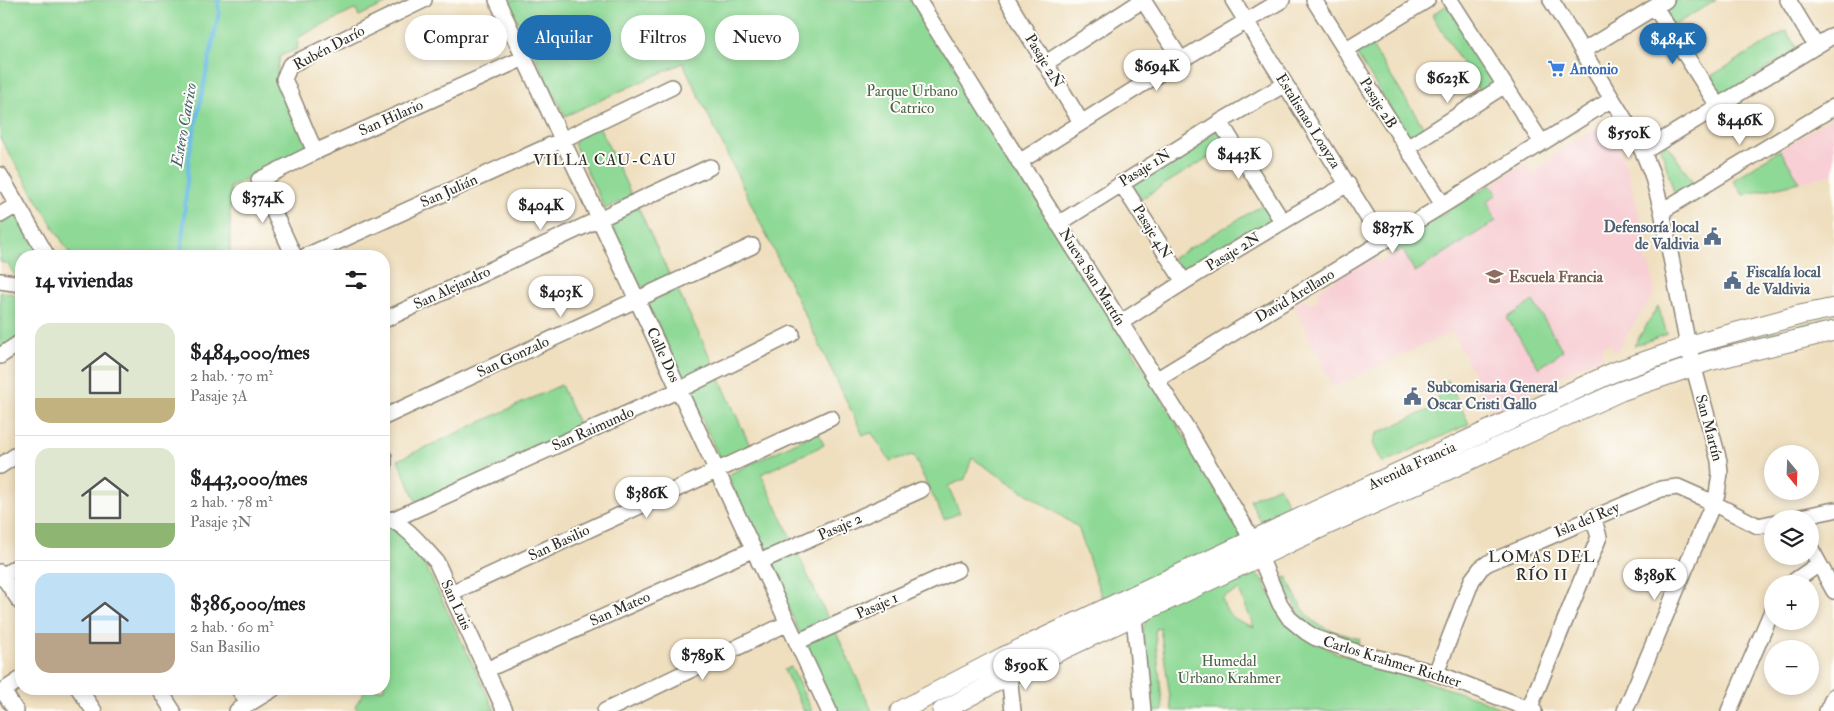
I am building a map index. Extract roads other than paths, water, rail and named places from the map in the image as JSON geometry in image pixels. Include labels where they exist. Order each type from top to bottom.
[{"type":"main road","name":"Avenida Francia","points":[[942,711],[1009,675],[1134,616],[1406,469],[1614,372],[1688,346],[1834,308]]},
{"type":"main road","name":"Avenida Francia","points":[[900,711],[1003,657],[1255,549],[1416,486],[1621,390],[1693,366],[1834,330]]},
{"type":"main road","points":[[1406,469],[1416,486]]},
{"type":"street","name":"Rubén Darío","points":[[316,152],[284,79],[290,66],[424,0]]},
{"type":"street","name":"Calle Dos","points":[[497,0],[517,43]]},
{"type":"street","name":"Nueva San Martín","points":[[918,0],[1156,380],[1244,525],[1255,549]]},
{"type":"street","name":"Pasaje 2Ñ","points":[[1007,0],[1081,122]]},
{"type":"street","points":[[1046,63],[1143,0],[1181,60]]},
{"type":"street","name":"Estalisnao Loayza","points":[[1233,0],[1383,242]]},
{"type":"street","points":[[1019,162],[1181,60],[1282,0]]},
{"type":"street","name":"Pasaje 2B","points":[[1314,0],[1444,205]]},
{"type":"street","points":[[1345,50],[1427,0]]},
{"type":"street","points":[[1450,0],[1542,143]]},
{"type":"street","name":"San Martín","points":[[1551,0],[1643,152],[1652,174],[1662,211],[1688,346],[1719,461],[1719,484],[1713,503],[1625,711]]},
{"type":"street","points":[[1788,0],[1816,46]]},
{"type":"street","points":[[1583,51],[1660,4],[1718,106]]},
{"type":"street","points":[[1643,152],[1834,34]]},
{"type":"street","name":"San Hilario","points":[[291,250],[259,180],[316,152],[520,60]]},
{"type":"street","name":"Calle Dos","points":[[525,60],[829,711]]},
{"type":"street","name":"Pasaje 1N","points":[[1058,224],[1121,183],[1285,84]]},
{"type":"street","points":[[1407,148],[1505,85]]},
{"type":"street","name":"San Julián","points":[[319,250],[562,140],[672,87]]},
{"type":"street","name":"David Arellano","points":[[1156,380],[1444,205],[1612,99]]},
{"type":"street","points":[[1662,211],[1834,107]]},
{"type":"street","points":[[1220,122],[1282,222]]},
{"type":"street","name":"San Alejandro","points":[[390,317],[710,167]]},
{"type":"street","points":[[0,175],[43,250]]},
{"type":"street","name":"Pasaje 4N","points":[[1121,183],[1184,282]]},
{"type":"street","name":"Pasaje 2N","points":[[1120,323],[1282,222],[1348,184]]},
{"type":"street","points":[[0,215],[17,205]]},
{"type":"street","name":"San Gonzalo","points":[[390,414],[752,246]]},
{"type":"street","points":[[0,281],[15,283]]},
{"type":"street","name":"San Raimundo","points":[[390,518],[679,390],[792,334]]},
{"type":"street","points":[[0,356],[15,346]]},
{"type":"street","name":"San Basilio","points":[[451,593],[831,418]]},
{"type":"street","points":[[0,466],[15,456]]},
{"type":"street","name":"Isla del Rey","points":[[1436,673],[1472,580],[1488,562],[1661,489],[1678,488],[1758,526],[1764,525]]},
{"type":"street","name":"Pasaje 2","points":[[756,556],[921,490]]},
{"type":"street","points":[[1819,513],[1834,510]]},
{"type":"street","points":[[1532,710],[1599,537],[1593,517]]},
{"type":"street","name":"San Luis","points":[[390,520],[418,540],[436,561],[505,711]]},
{"type":"street","name":"Carlos Krahmer Richter","points":[[1255,549],[1284,611],[1296,625],[1316,638],[1360,653],[1436,673],[1532,710]]},
{"type":"street","name":"San Mateo","points":[[486,670],[756,556]]},
{"type":"street","points":[[1819,564],[1834,591]]},
{"type":"street","points":[[1803,575],[1818,565]]},
{"type":"street","points":[[15,567],[1,575],[15,595]]},
{"type":"street","name":"Pasaje 1","points":[[797,642],[957,570]]},
{"type":"street","points":[[1134,616],[1143,711]]},
{"type":"street","points":[[605,711],[788,623]]},
{"type":"street","points":[[1730,711],[1764,630]]},
{"type":"street","points":[[1003,657],[1009,675],[1013,711]]},
{"type":"street","points":[[15,683],[2,692],[16,711]]},
{"type":"street","points":[[83,695],[94,711]]},
{"type":"street","points":[[163,695],[173,711]]},
{"type":"street","points":[[240,695],[242,708],[263,695]]},
{"type":"street","points":[[1827,711],[1834,696]]},
{"type":"waterway","name":"Estero Catrico","points":[[181,250],[189,156],[219,12],[218,0]]},
{"type":"place","name":"Antonio","points":[[1556,69]]},
{"type":"place","name":"Defensoría local de Valdivia","points":[[1713,236]]},
{"type":"place","name":"Escuela Francia","points":[[1495,277]]},
{"type":"place","name":"Fiscalía local de Valdivia","points":[[1732,281]]},
{"type":"place","name":"Subcomisaria General Oscar Cristi Gallo","points":[[1413,396]]},
{"type":"district","name":"VILLA CAU-CAU","points":[[605,160]]},
{"type":"district","name":"LOMAS DEL RÍO II","points":[[1542,566]]},
{"type":"park label","name":"Parque Urbano Catrico","points":[[912,100]]},
{"type":"park label","name":"Humedal Urbano Krahmer","points":[[1229,670]]}]
